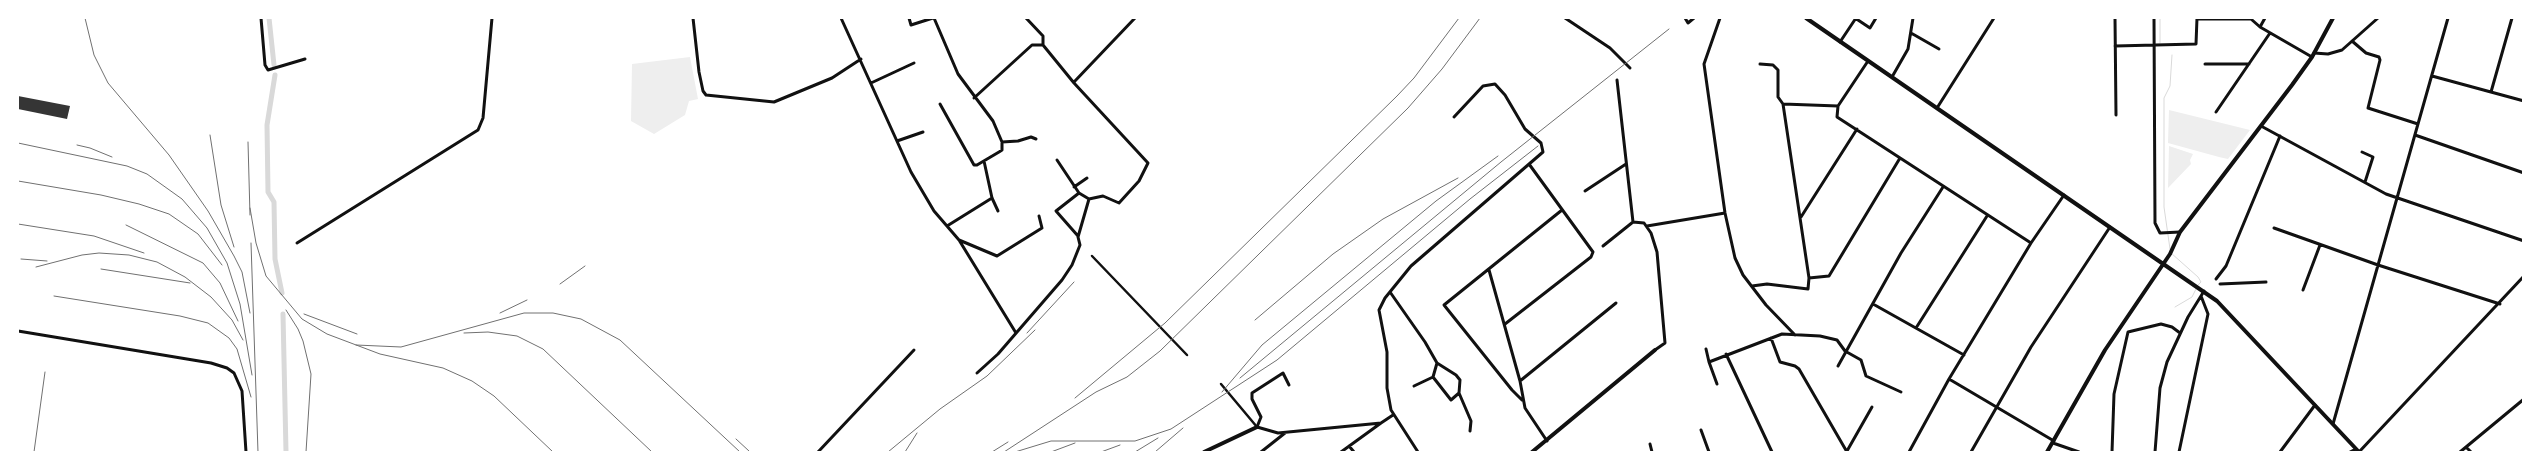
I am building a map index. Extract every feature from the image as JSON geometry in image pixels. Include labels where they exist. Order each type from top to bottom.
[{"type":"street","points":[[261,18],[265,65],[268,70],[306,59]]},
{"type":"street","points":[[297,243],[478,130],[483,118],[492,18]]},
{"type":"street","points":[[693,18],[699,72],[703,91],[706,95],[774,102],[832,78],[861,59]]},
{"type":"street","points":[[841,18],[911,172],[934,210],[958,240],[1016,332]]},
{"type":"street","points":[[909,18],[911,25],[934,18],[958,74],[974,98],[993,121],[1002,142],[1002,150],[974,165],[940,104]]},
{"type":"street","points":[[1026,18],[1043,36],[1044,45],[1074,82],[1146,158],[1146,168],[1120,203],[1103,196],[1089,199],[1079,193],[1058,160]]},
{"type":"street","points":[[1074,82],[1135,18]]},
{"type":"street","points":[[1565,18],[1610,48],[1630,68]]},
{"type":"street","points":[[1684,18],[1688,23],[1694,18]]},
{"type":"street","points":[[1720,18],[1704,64],[1725,213],[1737,264],[1743,276],[1766,305],[1795,335]]},
{"type":"street","points":[[1806,18],[2111,226],[2217,301],[2358,451]]},
{"type":"street","points":[[1840,42],[1856,18],[1870,28],[1876,18]]},
{"type":"street","points":[[1892,77],[1908,49],[1913,18]]},
{"type":"street","points":[[1937,108],[1994,18]]},
{"type":"street","points":[[2115,18],[2116,114]]},
{"type":"street","points":[[2154,18],[2156,223],[2160,233],[2180,232]]},
{"type":"street","points":[[2115,46],[2154,47],[2196,44],[2197,18],[2250,18],[2270,33],[2313,55],[2338,52],[2378,18]]},
{"type":"street","points":[[2260,27],[2266,18]]},
{"type":"street","points":[[2047,452],[2105,350],[2164,265],[2180,232],[2262,126],[2313,55],[2333,18]]},
{"type":"street","points":[[2333,424],[2448,18]]},
{"type":"street","points":[[2491,92],[2512,18]]},
{"type":"street","points":[[1911,33],[1939,49]]},
{"type":"street","points":[[2216,112],[2270,33]]},
{"type":"street","points":[[2352,41],[2366,53],[2379,57],[2380,60],[2368,108],[2418,124]]},
{"type":"street","points":[[974,98],[1032,45],[1044,45]]},
{"type":"street","points":[[1868,61],[1838,106],[1837,117],[1943,188],[2031,243]]},
{"type":"street","points":[[871,84],[914,63]]},
{"type":"street","points":[[1752,286],[1767,284],[1804,290],[1808,289],[1809,278],[1783,104],[1778,97],[1778,70],[1773,65],[1760,64]]},
{"type":"street","points":[[2206,64],[2249,64]]},
{"type":"street","points":[[2432,76],[2524,101]]},
{"type":"street","points":[[1617,80],[1633,222]]},
{"type":"street","points":[[1418,452],[1393,415],[1387,388],[1387,352],[1379,310],[1390,292],[1411,266],[1543,152],[1541,143],[1525,129],[1505,95],[1495,84],[1483,86],[1454,117]]},
{"type":"street","points":[[1783,104],[1838,106]]},
{"type":"street","points":[[2262,126],[2398,199],[2524,242]]},
{"type":"street","points":[[1800,218],[1857,129]]},
{"type":"street","points":[[897,140],[923,132]]},
{"type":"street","points":[[2415,135],[2524,173]]},
{"type":"street","points":[[2216,279],[2230,255],[2280,136]]},
{"type":"street","points":[[1002,142],[1018,142],[1031,137],[1036,139]]},
{"type":"street","points":[[2362,152],[2373,157],[2365,182]]},
{"type":"street","points":[[1809,278],[1829,276],[1900,158]]},
{"type":"street","points":[[984,161],[992,198],[998,211]]},
{"type":"street","points":[[1505,324],[1591,257],[1593,252],[1529,164]]},
{"type":"street","points":[[1586,191],[1626,164]]},
{"type":"street","points":[[1074,187],[1087,178]]},
{"type":"street","points":[[1838,366],[1902,253],[1943,188]]},
{"type":"street","points":[[977,373],[998,354],[1062,280],[1072,265],[1080,245],[1078,237],[1056,211],[1079,193]]},
{"type":"street","points":[[1909,452],[1949,379],[2031,243],[2065,195]]},
{"type":"street","points":[[947,226],[992,198]]},
{"type":"street","points":[[1078,237],[1089,199]]},
{"type":"street","points":[[1522,400],[1444,305],[1562,210]]},
{"type":"street","points":[[1647,226],[1725,213]]},
{"type":"street","points":[[958,240],[997,256],[1042,228],[1040,216]]},
{"type":"street","points":[[1916,328],[1987,216]]},
{"type":"street","points":[[1532,452],[1665,343],[1663,308],[1658,286],[1657,252],[1647,226],[1644,223],[1633,222],[1604,246]]},
{"type":"street","points":[[1971,452],[2031,346],[2111,226]]},
{"type":"street","points":[[2274,228],[2378,265],[2500,304]]},
{"type":"street","points":[[2303,290],[2320,245]]},
{"type":"street","points":[[1092,256],[1187,355]]},
{"type":"street","points":[[1489,270],[1520,381],[1522,400],[1547,441]]},
{"type":"street","points":[[2350,452],[2358,451],[2500,304],[2524,276]]},
{"type":"street","points":[[2220,284],[2266,282]]},
{"type":"street","points":[[1390,292],[1425,342],[1437,363],[1456,375],[1460,380],[1459,393],[1471,421],[1470,431]]},
{"type":"street","points":[[2155,452],[2160,388],[2167,362],[2180,333],[2204,292]]},
{"type":"street","points":[[2179,452],[2208,314],[2201,296]]},
{"type":"street","points":[[1520,381],[1616,303]]},
{"type":"street","points":[[1873,304],[1964,354]]},
{"type":"street","points":[[2112,452],[2114,396],[2128,332],[2161,324],[2172,327],[2180,333]]},
{"type":"street","points":[[18,331],[211,363],[227,368],[234,373],[242,391],[246,452]]},
{"type":"street","points":[[1709,362],[1782,334],[1820,336],[1837,340],[1846,351],[1861,360],[1866,376],[1901,392]]},
{"type":"street","points":[[1771,338],[1780,362],[1799,370],[1847,452]]},
{"type":"street","points":[[1706,349],[1717,384]]},
{"type":"street","points":[[818,452],[914,350]]},
{"type":"street","points":[[1726,354],[1772,452]]},
{"type":"street","points":[[1414,386],[1433,377],[1437,363]]},
{"type":"street","points":[[1204,452],[1257,427],[1261,417],[1252,400],[1252,393],[1283,373],[1289,385]]},
{"type":"street","points":[[1433,377],[1451,400],[1459,393]]},
{"type":"street","points":[[1949,379],[1998,406],[2053,442],[2079,452]]},
{"type":"street","points":[[1221,384],[1257,427],[1276,433],[1381,423]]},
{"type":"street","points":[[2460,452],[2524,399]]},
{"type":"street","points":[[2280,452],[2315,405]]},
{"type":"street","points":[[1847,452],[1872,407]]},
{"type":"street","points":[[1341,452],[1393,415]]},
{"type":"street","points":[[1701,430],[1710,452]]},
{"type":"street","points":[[1261,452],[1288,431]]},
{"type":"street","points":[[1650,444],[1652,452]]},
{"type":"street","points":[[1349,446],[1354,452]]},
{"type":"street","points":[[2466,447],[2471,452]]},
{"type":"shaded area","points":[[690,57],[698,99],[689,101],[685,115],[654,134],[631,121],[632,64]]},
{"type":"shaded area","points":[[2169,110],[2250,130],[2228,159],[2219,157],[2168,143]]},
{"type":"shaded area","points":[[2169,146],[2193,154],[2190,160],[2191,164],[2168,188]]},
{"type":"building","points":[[18,96],[70,106],[67,119],[18,109]]},
{"type":"waterway","points":[[269,18],[274,65]]},
{"type":"waterway","points":[[2160,18],[2160,43]]},
{"type":"waterway","points":[[2170,249],[2164,207],[2164,98],[2170,86],[2172,55]]},
{"type":"waterway","points":[[275,75],[267,125],[268,192],[274,202],[275,259],[282,293]]},
{"type":"waterway","points":[[2171,253],[2198,277],[2201,282],[2198,285]]},
{"type":"waterway","points":[[2175,307],[2192,297],[2196,289]]},
{"type":"waterway","points":[[283,314],[286,452]]},
{"type":"railway","points":[[85,18],[94,55],[108,83],[169,155],[208,211],[234,256],[242,272],[250,313]]},
{"type":"railway","points":[[1075,398],[1165,323],[1397,96],[1414,78],[1459,18]]},
{"type":"railway","points":[[1004,452],[1096,392],[1127,377],[1160,351],[1408,108],[1442,69],[1480,18]]},
{"type":"railway","points":[[1240,378],[1501,162],[1669,29]]},
{"type":"railway","points":[[210,135],[221,205],[234,247]]},
{"type":"railway","points":[[248,142],[250,215]]},
{"type":"railway","points":[[18,143],[127,166],[147,174],[182,199],[207,228],[227,263],[240,304],[252,375]]},
{"type":"railway","points":[[77,145],[112,157]]},
{"type":"railway","points":[[1015,452],[1051,441],[1135,441],[1171,429],[1277,360],[1470,199],[1538,146]]},
{"type":"railway","points":[[1222,392],[1262,345],[1436,201],[1498,156]]},
{"type":"railway","points":[[1255,320],[1333,254],[1383,219],[1458,178]]},
{"type":"railway","points":[[18,181],[101,195],[139,204],[169,214],[198,234],[222,265]]},
{"type":"railway","points":[[250,208],[256,243],[266,276],[302,319],[327,334],[380,354],[443,368],[472,381],[494,396],[553,452]]},
{"type":"railway","points":[[18,224],[94,236],[144,253]]},
{"type":"railway","points":[[126,225],[203,263],[220,283],[238,321]]},
{"type":"railway","points":[[251,243],[258,452]]},
{"type":"railway","points":[[36,267],[82,255],[99,253],[129,255],[157,262],[185,277],[211,297],[232,320],[243,340]]},
{"type":"railway","points":[[21,259],[47,261]]},
{"type":"railway","points":[[560,284],[585,266]]},
{"type":"railway","points":[[101,269],[190,283]]},
{"type":"railway","points":[[1027,333],[1074,282]]},
{"type":"railway","points":[[54,296],[180,316],[208,323],[229,338],[237,349],[251,397]]},
{"type":"railway","points":[[500,313],[527,300]]},
{"type":"railway","points":[[286,310],[303,341],[311,374],[306,452]]},
{"type":"railway","points":[[356,345],[401,347],[524,313],[553,313],[581,319],[620,340],[740,452]]},
{"type":"railway","points":[[304,314],[357,334]]},
{"type":"railway","points":[[888,452],[940,409],[987,376],[1035,330]]},
{"type":"railway","points":[[464,333],[488,332],[517,336],[543,349],[652,452]]},
{"type":"railway","points":[[34,452],[45,372]]},
{"type":"railway","points":[[1155,452],[1183,428]]},
{"type":"railway","points":[[905,452],[917,433]]},
{"type":"railway","points":[[1135,452],[1158,438]]},
{"type":"railway","points":[[736,439],[749,451]]},
{"type":"railway","points":[[992,452],[1008,442]]},
{"type":"railway","points":[[1051,452],[1075,443]]},
{"type":"railway","points":[[1101,452],[1120,445]]}]
